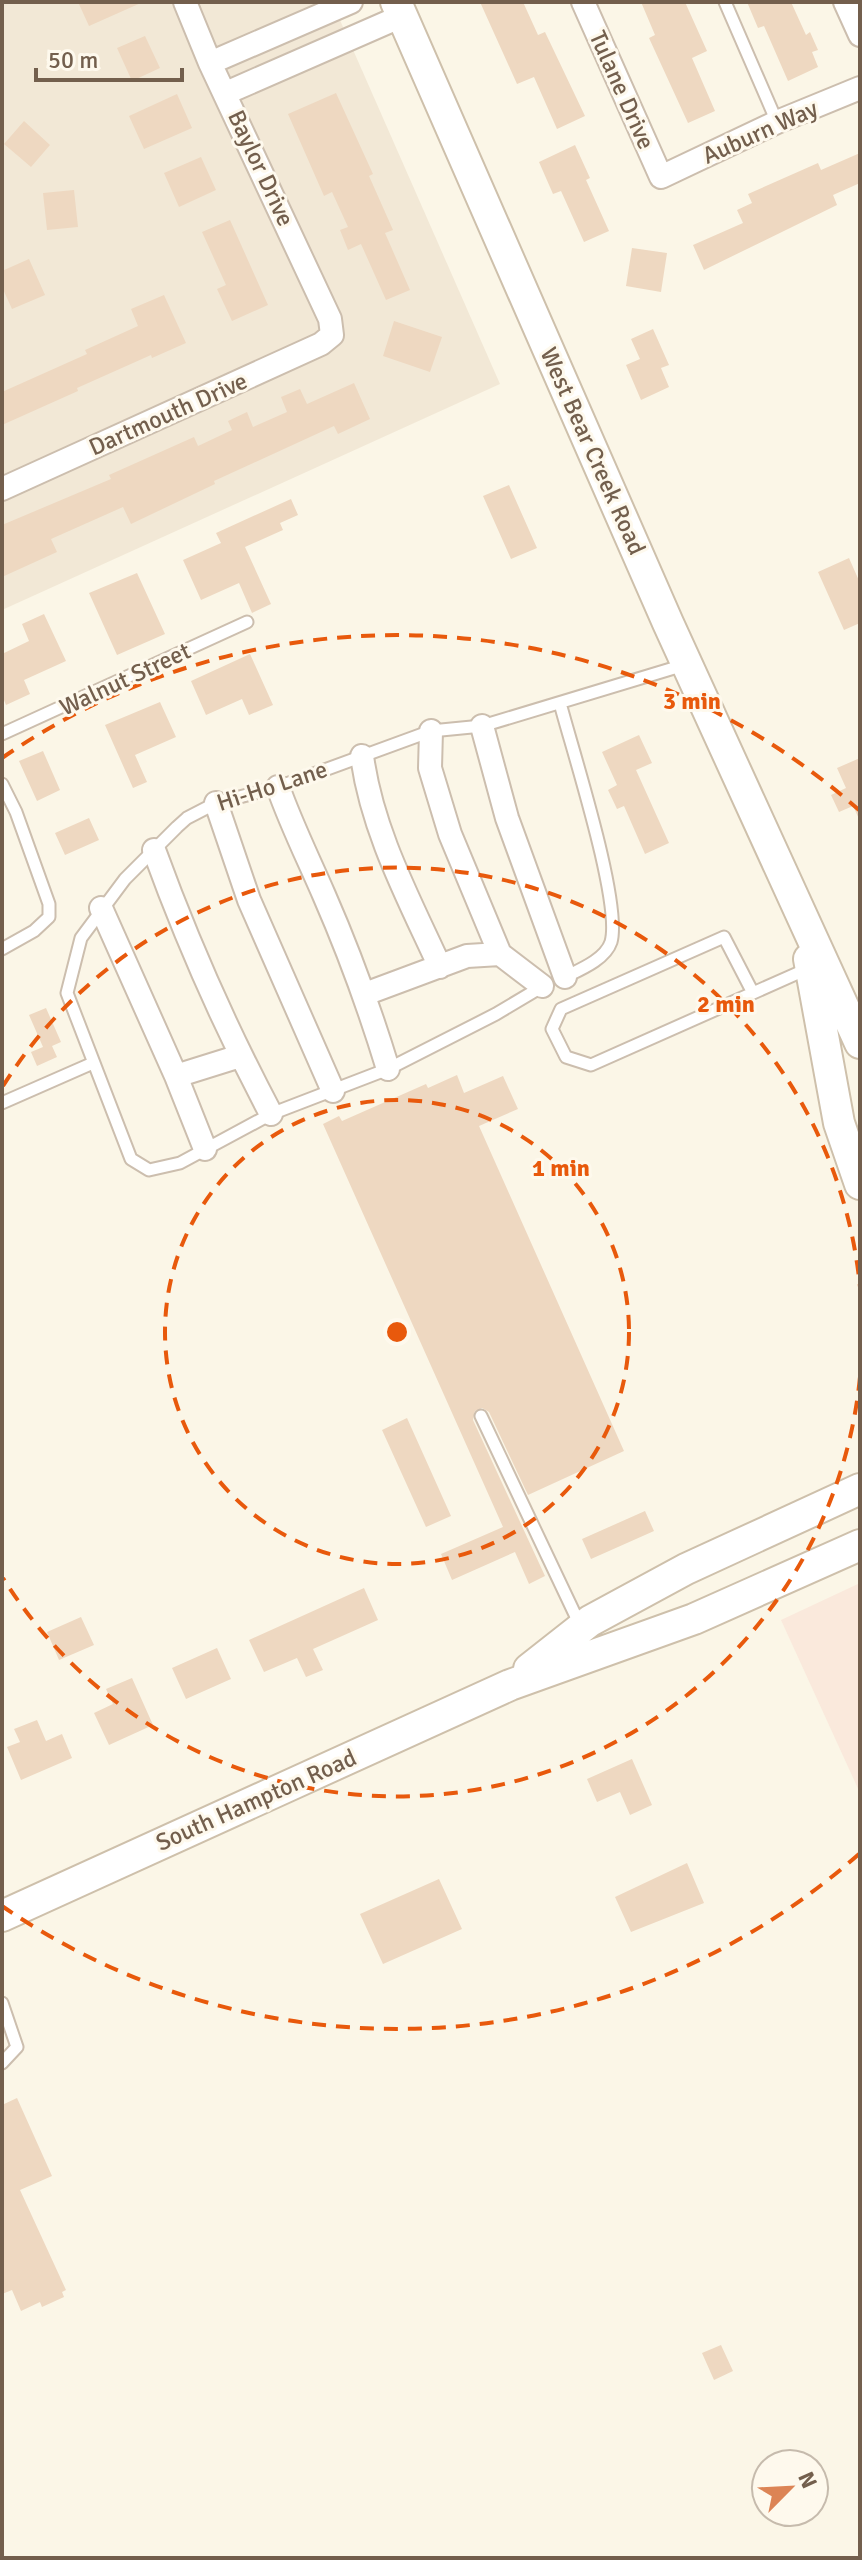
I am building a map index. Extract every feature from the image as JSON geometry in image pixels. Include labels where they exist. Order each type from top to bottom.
[{"type":"main road","name":"West Bear Creek Road","points":[[399,9],[687,664],[860,1043]]},
{"type":"main road","name":"West Bear Creek Road","points":[[794,899],[811,967],[839,1123],[860,1184]]},
{"type":"main road","name":"South Hampton Road","points":[[510,1685],[582,1628],[686,1569],[860,1489]]},
{"type":"main road","name":"South Hampton Road","points":[[2,1916],[510,1685],[694,1619],[860,1545]]},
{"type":"street","name":"Baylor Drive","points":[[185,2],[210,63],[330,319],[332,335]]},
{"type":"street","points":[[210,63],[351,2]]},
{"type":"street","name":"Tulane Drive","points":[[583,2],[661,177]]},
{"type":"street","points":[[845,2],[860,35]]},
{"type":"street","points":[[226,93],[399,9]]},
{"type":"street","name":"Auburn Way","points":[[661,177],[777,122],[860,88]]},
{"type":"street","name":"Dartmouth Drive","points":[[2,489],[321,344],[332,335]]},
{"type":"street","points":[[482,726],[507,818],[565,977]]},
{"type":"street","points":[[431,731],[430,768],[450,834],[500,954],[542,986]]},
{"type":"street","points":[[362,756],[366,788],[384,842],[440,967]]},
{"type":"street","points":[[278,787],[295,835],[324,893],[365,994],[388,1069]]},
{"type":"street","points":[[216,803],[249,900],[333,1091]]},
{"type":"street","points":[[154,850],[178,916],[240,1056],[271,1114]]},
{"type":"street","points":[[101,908],[205,1149]]},
{"type":"street","points":[[365,994],[467,956],[500,954]]},
{"type":"street","points":[[176,1076],[240,1056]]},
{"type":"lane","points":[[725,2],[777,122]]},
{"type":"lane","name":"Walnut Street","points":[[2,734],[247,622]]},
{"type":"lane","name":"Hi-Ho Lane","points":[[205,1149],[180,1163],[149,1170],[131,1159],[67,993],[81,938],[101,908],[154,850],[187,818],[216,803],[278,787],[431,731],[482,726],[687,664]]},
{"type":"lane","points":[[205,1149],[271,1114],[388,1069],[600,957],[610,944],[613,920],[603,867],[560,703]]},
{"type":"lane","points":[[2,784],[16,812],[49,904],[49,917],[34,931],[2,949]]},
{"type":"lane","points":[[753,993],[724,937],[561,1009],[552,1029],[566,1057],[591,1065],[753,993],[811,967]]},
{"type":"lane","points":[[2,1103],[93,1063]]},
{"type":"lane","points":[[481,1416],[582,1628]]},
{"type":"lane","points":[[2,2003],[17,2047],[2,2063]]},
{"type":"shaded area","points":[[2,2],[332,2],[500,384],[2,610]]},
{"type":"shaded area","points":[[860,1583],[860,1793],[781,1620]]},
{"type":"building","points":[[78,2],[143,2],[89,26]]},
{"type":"building","points":[[480,2],[523,2],[538,35],[545,32],[585,116],[557,129],[534,77],[517,84]]},
{"type":"building","points":[[641,2],[685,2],[707,51],[692,58],[715,111],[688,123],[649,38],[655,35]]},
{"type":"building","points":[[747,2],[791,2],[806,35],[810,32],[818,50],[812,52],[818,67],[788,81],[764,26],[758,28]]},
{"type":"building","points":[[145,36],[160,68],[132,81],[117,48]]},
{"type":"building","points":[[336,93],[373,174],[369,176],[393,230],[385,233],[410,290],[386,300],[361,244],[348,250],[340,230],[348,227],[332,192],[324,196],[288,114]]},
{"type":"building","points":[[177,94],[192,128],[144,149],[129,116]]},
{"type":"building","points":[[24,121],[50,145],[31,167],[4,144]]},
{"type":"building","points":[[575,145],[590,178],[586,180],[609,231],[584,242],[561,191],[553,194],[539,162]]},
{"type":"building","points":[[860,153],[860,183],[833,195],[837,205],[704,270],[693,245],[743,223],[737,210],[752,203],[748,194],[818,163],[821,170]]},
{"type":"building","points":[[201,157],[216,190],[179,207],[164,173]]},
{"type":"building","points":[[74,190],[78,227],[47,230],[43,193]]},
{"type":"building","points":[[230,220],[268,305],[232,321],[217,289],[226,285],[202,232]]},
{"type":"building","points":[[632,248],[667,253],[661,292],[626,286]]},
{"type":"building","points":[[29,259],[45,295],[12,309],[2,287],[2,271]]},
{"type":"building","points":[[164,295],[186,343],[152,358],[151,355],[2,425],[2,392],[87,354],[85,350],[138,326],[131,309]]},
{"type":"building","points":[[394,321],[442,337],[430,372],[383,356]]},
{"type":"building","points":[[653,329],[669,365],[661,368],[669,387],[641,400],[626,365],[640,359],[631,339]]},
{"type":"building","points":[[354,383],[370,419],[338,434],[334,426],[214,481],[215,484],[131,524],[123,507],[51,539],[57,552],[2,577],[2,525],[111,479],[109,475],[194,437],[198,446],[232,430],[228,421],[247,412],[253,427],[287,412],[281,397],[300,389],[307,404]]},
{"type":"building","points":[[509,485],[537,548],[511,559],[483,496]]},
{"type":"building","points":[[291,499],[298,515],[280,523],[283,530],[245,547],[271,604],[252,613],[239,583],[201,600],[183,560],[221,543],[216,533]]},
{"type":"building","points":[[849,558],[860,583],[860,623],[844,630],[818,572]]},
{"type":"building","points":[[137,573],[165,634],[117,655],[89,593]]},
{"type":"building","points":[[44,614],[66,661],[24,680],[30,694],[6,705],[2,695],[2,654],[29,641],[22,624]]},
{"type":"building","points":[[250,654],[273,705],[249,715],[242,699],[206,715],[191,681]]},
{"type":"building","points":[[160,702],[176,737],[135,755],[147,782],[133,788],[105,725]]},
{"type":"building","points":[[639,735],[652,763],[636,770],[669,843],[645,854],[624,806],[617,809],[608,790],[617,785],[602,752]]},
{"type":"building","points":[[43,751],[60,790],[37,801],[19,761]]},
{"type":"building","points":[[860,758],[860,821],[853,806],[839,812],[831,795],[846,788],[837,768]]},
{"type":"building","points":[[89,818],[99,840],[65,855],[55,833]]},
{"type":"building","points":[[46,1008],[61,1042],[52,1046],[57,1057],[37,1066],[31,1052],[43,1047],[29,1015]]},
{"type":"building","points":[[457,1075],[464,1093],[503,1076],[518,1109],[479,1126],[624,1451],[528,1495],[489,1412],[482,1408],[475,1411],[473,1420],[545,1576],[529,1584],[515,1552],[452,1580],[441,1554],[503,1527],[323,1124],[339,1116],[342,1121],[426,1084],[428,1088]]},
{"type":"building","points":[[407,1418],[451,1516],[426,1527],[382,1430]]},
{"type":"building","points":[[645,1511],[654,1531],[591,1559],[582,1539]]},
{"type":"building","points":[[364,1588],[378,1620],[313,1649],[323,1670],[306,1677],[297,1658],[264,1672],[249,1640]]},
{"type":"building","points":[[81,1617],[94,1645],[59,1660],[47,1632]]},
{"type":"building","points":[[217,1648],[231,1679],[186,1699],[172,1668]]},
{"type":"building","points":[[132,1678],[153,1725],[109,1745],[94,1713],[113,1704],[106,1689]]},
{"type":"building","points":[[37,1720],[46,1741],[62,1734],[72,1758],[21,1780],[7,1747],[20,1742],[14,1729]]},
{"type":"building","points":[[632,1759],[652,1805],[630,1815],[620,1792],[597,1802],[587,1779]]},
{"type":"building","points":[[687,1863],[704,1903],[631,1932],[615,1897]]},
{"type":"building","points":[[439,1879],[462,1929],[383,1964],[360,1914]]},
{"type":"building","points":[[17,2098],[52,2176],[20,2190],[66,2290],[62,2292],[64,2297],[42,2307],[40,2302],[21,2311],[12,2290],[2,2294],[2,2105]]},
{"type":"building","points":[[721,2345],[733,2371],[714,2380],[702,2353]]}]
